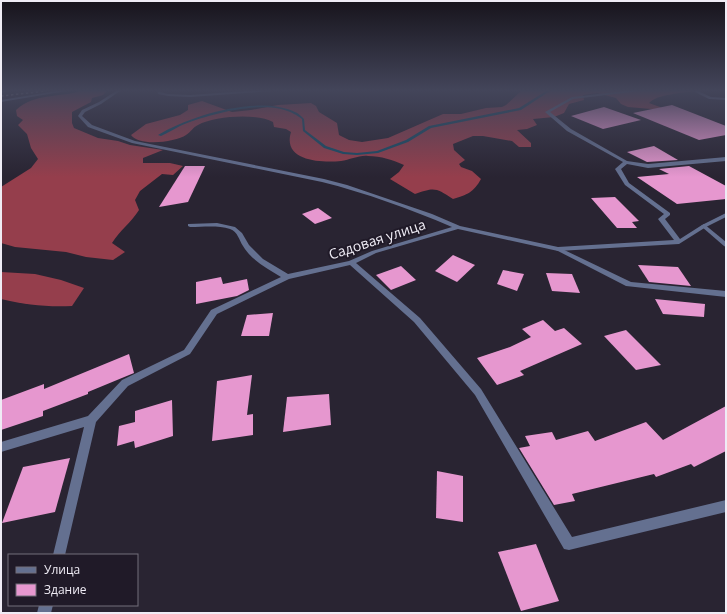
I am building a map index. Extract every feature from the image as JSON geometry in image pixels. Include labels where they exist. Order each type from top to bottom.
[{"type":"street","name":"Садовая улица","points":[[84,120],[90,126],[134,142],[330,182],[430,215],[458,227],[558,249],[679,242],[704,226],[726,215]]},
{"type":"street","points":[[556,120],[626,162],[648,166],[726,159]]},
{"type":"street","points":[[626,162],[618,169],[627,184],[668,214],[661,220],[679,242]]},
{"type":"street","points":[[190,225],[217,225],[232,228],[240,234],[246,246],[260,261],[287,277]]},
{"type":"street","points":[[704,226],[726,245]]},
{"type":"street","name":"Садовая улица","points":[[91,420],[125,383],[187,352],[214,312],[287,277],[351,263],[374,252],[458,227]]},
{"type":"street","points":[[558,249],[629,284],[726,294]]},
{"type":"street","points":[[351,263],[417,320],[478,392],[569,544],[726,506]]},
{"type":"street","points":[[1,447],[91,420]]},
{"type":"street","points":[[58,554],[91,420]]},
{"type":"shaded area","points":[[23,120],[72,120],[74,128],[98,138],[163,150],[143,158],[143,163],[170,163],[183,166],[173,175],[162,174],[140,191],[135,200],[139,210],[112,243],[125,252],[113,260],[86,257],[66,252],[15,247],[1,243],[1,187],[31,168],[38,159],[31,148],[27,134],[18,125]]},
{"type":"shaded area","points":[[162,120],[212,120],[196,126],[188,134],[181,138],[158,142],[142,141],[135,139],[131,135],[146,124]]},
{"type":"shaded area","points":[[268,120],[332,120],[337,123],[339,135],[349,140],[362,142],[388,138],[430,120],[533,120],[537,125],[527,129],[517,130],[531,143],[531,147],[519,147],[512,141],[483,136],[473,136],[453,144],[454,150],[465,160],[459,164],[461,167],[472,171],[481,179],[476,187],[470,192],[453,199],[435,190],[427,190],[415,194],[390,179],[399,172],[404,165],[396,161],[365,156],[333,162],[305,158],[292,149],[290,142],[291,132],[286,129],[274,127],[273,122]]},
{"type":"shaded area","points":[[1,272],[35,274],[61,280],[84,288],[72,306],[45,306],[19,303],[1,299]]},
{"type":"building","points":[[580,120],[641,120],[603,129]]},
{"type":"building","points":[[649,120],[710,120],[726,126],[726,135],[699,140]]},
{"type":"building","points":[[654,146],[678,160],[647,162],[627,152]]},
{"type":"building","points":[[185,166],[205,166],[188,202],[159,207]]},
{"type":"building","points":[[689,166],[726,186],[726,199],[677,204],[637,177],[669,174],[659,169]]},
{"type":"building","points":[[615,197],[639,221],[632,222],[637,228],[617,228],[591,198]]},
{"type":"building","points":[[318,208],[332,218],[315,224],[302,214]]},
{"type":"building","points":[[453,255],[475,265],[457,282],[435,271]]},
{"type":"building","points":[[638,265],[678,267],[691,286],[649,282]]},
{"type":"building","points":[[401,266],[416,280],[391,290],[376,275]]},
{"type":"building","points":[[503,270],[524,274],[517,291],[497,284]]},
{"type":"building","points":[[546,273],[572,274],[580,293],[552,291]]},
{"type":"building","points":[[221,277],[223,284],[247,279],[249,290],[237,296],[196,304],[196,282]]},
{"type":"building","points":[[655,299],[705,304],[704,317],[663,314]]},
{"type":"building","points":[[273,313],[269,336],[241,336],[247,315]]},
{"type":"building","points":[[543,320],[555,331],[564,328],[582,344],[520,371],[524,375],[497,385],[477,358],[510,347],[531,337],[522,329]]},
{"type":"building","points":[[626,330],[661,365],[636,370],[604,336]]},
{"type":"building","points":[[129,354],[134,373],[88,392],[88,394],[43,411],[43,416],[1,430],[1,400],[44,384],[44,389]]},
{"type":"building","points":[[252,375],[247,415],[253,414],[253,435],[212,441],[217,381]]},
{"type":"building","points":[[329,394],[331,425],[283,432],[287,397]]},
{"type":"building","points":[[172,400],[173,436],[135,448],[134,441],[117,446],[119,426],[135,422],[135,411]]},
{"type":"building","points":[[726,406],[726,451],[694,467],[691,464],[656,477],[654,474],[572,494],[575,501],[554,505],[519,448],[530,446],[525,436],[552,432],[556,440],[588,431],[595,441],[646,422],[663,440]]},
{"type":"building","points":[[70,458],[55,512],[2,523],[23,467]]},
{"type":"building","points":[[437,471],[463,476],[463,522],[436,518]]},
{"type":"building","points":[[536,544],[559,601],[521,611],[498,552]]},
{"type":"waterway","points":[[160,135],[192,120]]},
{"type":"waterway","points":[[303,120],[304,130],[325,147],[344,153],[357,154],[378,152],[407,141],[430,127],[467,120]]}]
